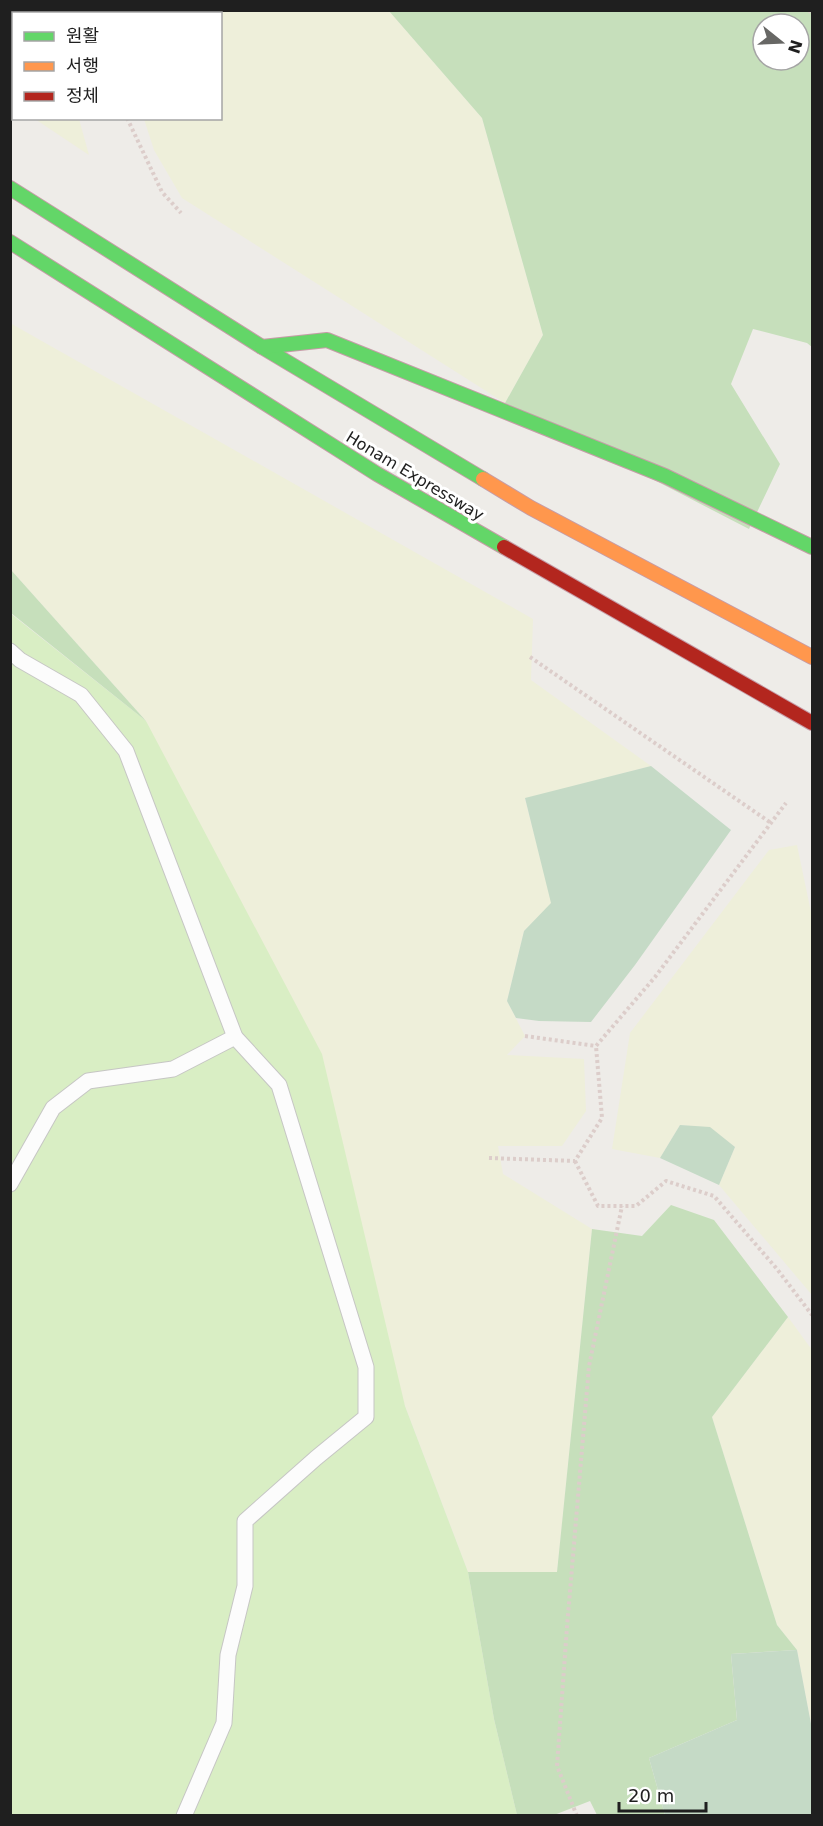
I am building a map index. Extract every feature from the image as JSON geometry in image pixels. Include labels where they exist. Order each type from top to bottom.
[{"type":"highway","name":"Honam Expressway","points":[[10,188],[262,347],[531,508],[813,657]]},
{"type":"highway","name":"Honam Expressway","points":[[10,242],[377,474],[813,723]]},
{"type":"highway","points":[[262,347],[327,340],[665,476],[813,548]]},
{"type":"lane","points":[[14,660],[81,695],[126,751],[236,1037],[279,1085],[366,1367],[366,1417],[245,1521],[244,1586],[228,1655],[224,1723],[184,1815]]},
{"type":"lane","points":[[10,1184],[53,1108],[88,1081],[173,1070],[236,1037]]},
{"type":"path","points":[[810,10],[813,14]]},
{"type":"path","points":[[128,120],[162,192],[181,213]]},
{"type":"path","points":[[530,657],[771,823]]},
{"type":"path","points":[[575,1161],[602,1118],[596,1046],[655,977],[786,803]]},
{"type":"path","points":[[525,1036],[596,1046]]},
{"type":"path","points":[[489,1158],[575,1161]]},
{"type":"path","points":[[575,1161],[598,1206],[636,1206],[666,1180],[714,1196],[813,1315]]},
{"type":"path","points":[[577,1815],[558,1766],[566,1639],[589,1366],[622,1206]]},
{"type":"green space","points":[[11,10],[51,11],[12,12],[12,102],[10,101]]},
{"type":"green space","points":[[389,11],[482,118],[543,335],[505,403],[182,198],[154,150],[144,120],[222,120],[222,12],[113,12]]},
{"type":"green space","points":[[389,11],[812,11],[812,347],[807,343],[753,329],[731,384],[780,464],[749,529],[505,403],[543,335],[482,118]]},
{"type":"green space","points":[[36,120],[79,120],[89,155]]},
{"type":"green space","points":[[10,323],[533,619],[531,680],[651,766],[525,799],[552,903],[524,931],[507,1001],[525,1036],[507,1055],[584,1059],[586,1111],[562,1146],[498,1146],[503,1174],[592,1229],[557,1572],[468,1572],[146,721],[11,570]]},
{"type":"green space","points":[[11,570],[146,721],[11,613]]},
{"type":"green space","points":[[10,613],[146,721],[322,1054],[405,1406],[468,1572],[494,1719],[517,1815],[11,1815]]},
{"type":"green space","points":[[651,766],[731,830],[635,965],[591,1022],[516,1018],[507,1001],[524,931],[551,903],[525,798]]},
{"type":"green space","points":[[797,845],[812,917],[812,1295],[719,1185],[735,1147],[710,1128],[680,1125],[660,1158],[612,1149],[630,1033],[769,850]]},
{"type":"green space","points":[[680,1125],[710,1127],[735,1147],[719,1185],[660,1158]]},
{"type":"green space","points":[[671,1205],[714,1220],[788,1317],[712,1417],[777,1625],[797,1650],[731,1654],[737,1720],[649,1758],[665,1815],[597,1815],[590,1801],[554,1815],[517,1815],[494,1719],[468,1572],[557,1572],[592,1229],[642,1236]]},
{"type":"green space","points":[[788,1317],[812,1350],[812,1729],[797,1650],[777,1625],[712,1417]]},
{"type":"green space","points":[[797,1650],[812,1729],[812,1815],[665,1815],[649,1758],[737,1720],[731,1654]]},
{"type":"traffic: fast","points":[[10,188],[262,347],[483,479]]},
{"type":"traffic: fast","points":[[10,242],[377,474],[504,547]]},
{"type":"traffic: fast","points":[[262,347],[327,340],[665,476],[812,547]]},
{"type":"traffic: slow","points":[[483,479],[531,508],[812,657]]},
{"type":"traffic: jam","points":[[504,547],[812,723]]}]
